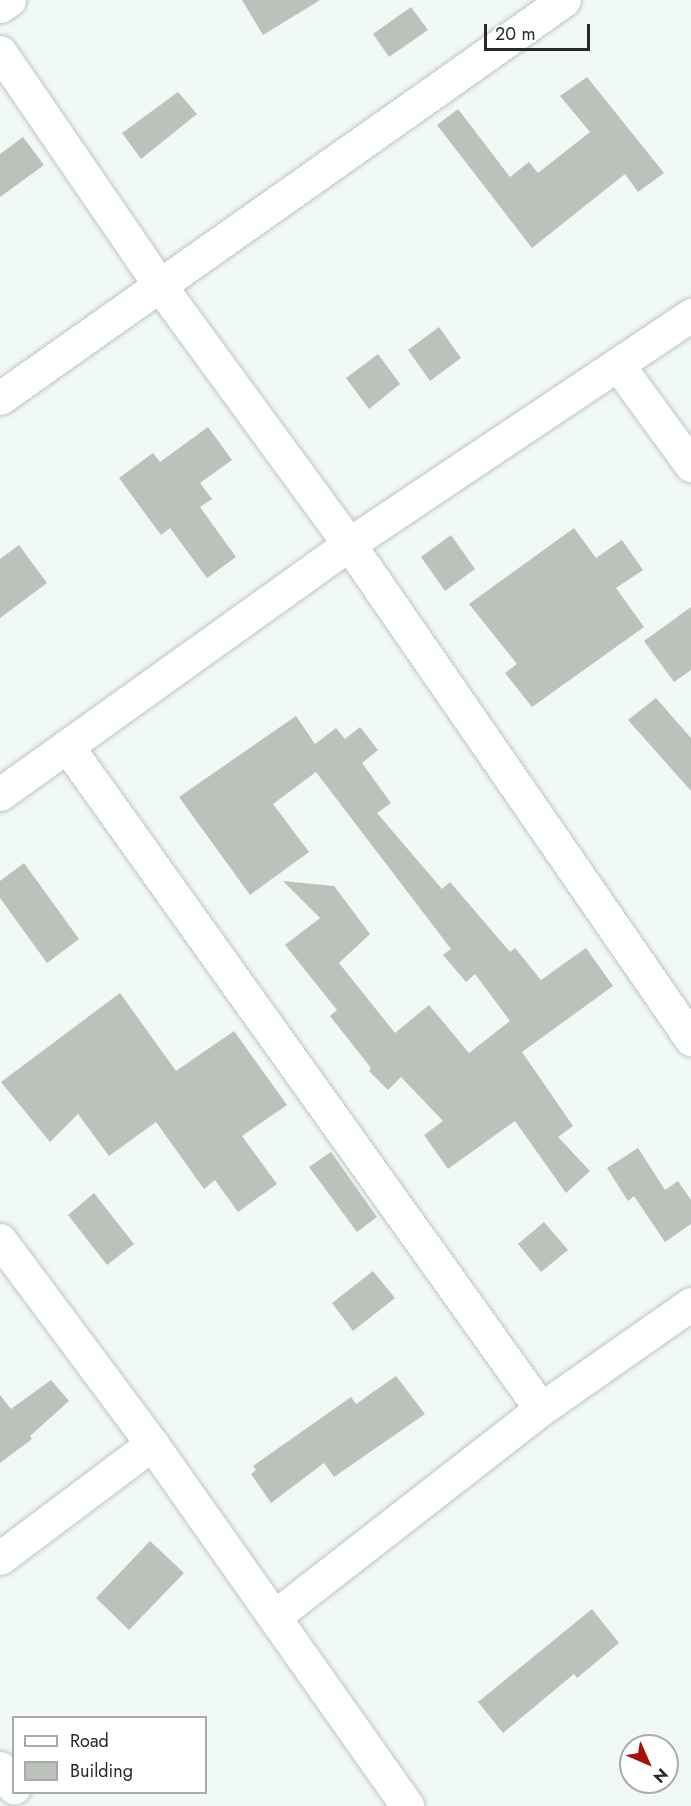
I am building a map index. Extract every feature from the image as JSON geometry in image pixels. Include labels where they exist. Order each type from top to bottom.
[{"type":"street","points":[[0,6],[9,0]]},
{"type":"street","points":[[0,398],[158,283],[564,0]]},
{"type":"street","points":[[0,52],[158,283],[349,544],[691,1039]]},
{"type":"street","points":[[0,794],[349,544],[691,315]]},
{"type":"street","points":[[618,365],[691,465]]},
{"type":"street","points":[[67,746],[541,1409]]},
{"type":"street","points":[[0,1240],[152,1444],[407,1806]]},
{"type":"street","points":[[275,1616],[541,1409],[691,1304]]},
{"type":"street","points":[[0,1558],[152,1444]]},
{"type":"street","points":[[0,1768],[12,1784]]},
{"type":"building","points":[[242,0],[320,0],[263,35]]},
{"type":"building","points":[[411,7],[428,30],[389,57],[373,34]]},
{"type":"building","points":[[587,77],[664,173],[638,192],[625,174],[532,248],[437,125],[458,109],[510,177],[529,162],[538,173],[590,132],[560,96]]},
{"type":"building","points":[[178,92],[197,114],[141,159],[122,133]]},
{"type":"building","points":[[23,137],[44,165],[0,197],[0,154]]},
{"type":"building","points":[[439,327],[461,358],[430,381],[408,350]]},
{"type":"building","points":[[378,354],[400,384],[369,409],[346,378]]},
{"type":"building","points":[[208,427],[232,460],[200,483],[212,499],[200,507],[236,557],[207,578],[170,528],[161,535],[119,478],[153,453],[160,462]]},
{"type":"building","points":[[574,528],[596,558],[622,540],[643,570],[616,588],[644,627],[532,707],[505,673],[517,664],[469,604]]},
{"type":"building","points":[[451,535],[475,569],[445,591],[421,557]]},
{"type":"building","points":[[19,545],[47,583],[0,618],[0,559]]},
{"type":"building","points":[[691,607],[691,670],[674,682],[644,641]]},
{"type":"building","points":[[656,698],[691,738],[691,791],[628,720]]},
{"type":"building","points":[[296,716],[315,744],[336,728],[345,739],[360,727],[378,750],[362,763],[391,803],[377,813],[442,889],[450,882],[510,952],[515,948],[541,980],[586,948],[613,986],[522,1052],[573,1126],[558,1137],[590,1171],[566,1193],[515,1121],[448,1169],[424,1135],[443,1121],[401,1077],[388,1090],[369,1071],[371,1068],[330,1016],[337,1010],[285,945],[320,918],[283,881],[334,886],[370,934],[339,963],[395,1033],[429,1005],[469,1053],[510,1021],[475,974],[466,982],[443,955],[451,949],[316,772],[273,804],[309,852],[250,895],[179,797]]},
{"type":"building","points":[[24,863],[79,939],[47,963],[0,898],[0,881]]},
{"type":"building","points":[[120,993],[176,1071],[234,1031],[287,1105],[242,1136],[277,1184],[238,1212],[215,1180],[204,1189],[156,1122],[109,1156],[78,1114],[50,1142],[1,1082]]},
{"type":"building","points":[[638,1148],[665,1190],[678,1181],[691,1200],[691,1224],[665,1242],[634,1196],[628,1201],[607,1168]]},
{"type":"building","points":[[331,1152],[377,1217],[357,1232],[309,1167]]},
{"type":"building","points":[[94,1193],[134,1244],[107,1265],[68,1215]]},
{"type":"building","points":[[544,1222],[568,1250],[541,1272],[518,1244]]},
{"type":"building","points":[[373,1271],[395,1298],[353,1331],[332,1303]]},
{"type":"building","points":[[396,1376],[425,1414],[334,1477],[324,1463],[271,1503],[251,1474],[256,1470],[253,1466],[351,1397],[356,1404]]},
{"type":"building","points":[[51,1380],[69,1401],[30,1436],[32,1439],[0,1463],[0,1395],[11,1409]]},
{"type":"building","points":[[150,1541],[184,1573],[129,1630],[96,1598]]},
{"type":"building","points":[[592,1609],[619,1643],[577,1678],[574,1674],[503,1733],[478,1702]]}]
